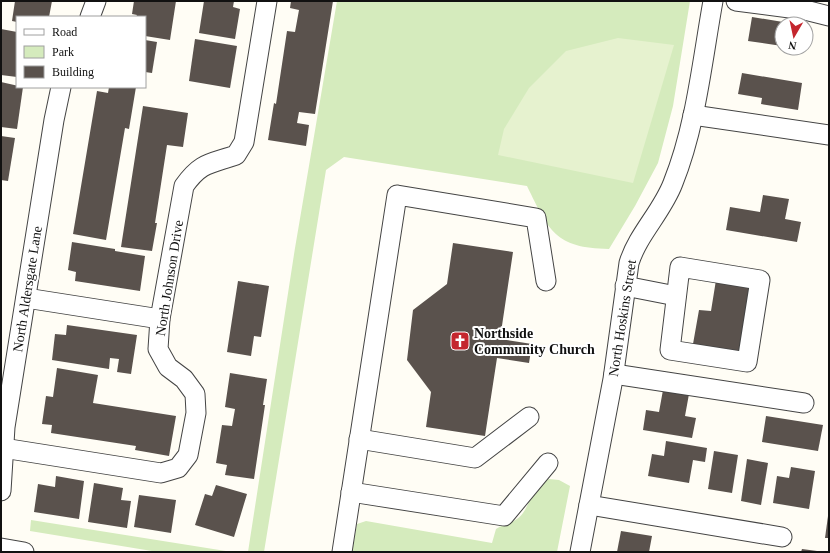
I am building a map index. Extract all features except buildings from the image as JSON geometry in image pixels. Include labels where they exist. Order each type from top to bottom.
[{"type":"street","points":[[90,16],[96,1]]},
{"type":"street","name":"North Johnson Drive","points":[[3,448],[161,473],[178,468],[188,455],[196,413],[195,394],[184,379],[168,366],[158,348],[160,319],[184,186],[194,171],[206,164],[236,155],[244,142],[268,1]]},
{"type":"street","name":"North Hoskins Street","points":[[580,552],[614,374],[629,263],[633,249],[672,185],[685,151],[693,115],[713,1]]},
{"type":"street","points":[[736,1],[805,10],[829,16]]},
{"type":"street","name":"North Aldersgate Lane","points":[[1,492],[3,448],[54,120],[62,88]]},
{"type":"street","points":[[693,115],[829,135]]},
{"type":"street","points":[[342,552],[396,195],[536,218],[546,281]]},
{"type":"street","points":[[680,267],[760,280],[747,362],[670,350],[676,296],[680,267]]},
{"type":"street","points":[[625,286],[676,296]]},
{"type":"street","points":[[26,298],[160,319]]},
{"type":"street","points":[[614,374],[804,403]]},
{"type":"street","points":[[359,439],[475,458],[529,417]]},
{"type":"street","points":[[351,492],[504,516],[548,463]]},
{"type":"street","points":[[589,505],[782,537]]},
{"type":"street","points":[[1,548],[24,552]]},
{"type":"green space","points":[[337,1],[690,1],[673,106],[658,163],[635,206],[609,249],[576,245],[556,234],[548,225],[527,186],[344,157],[326,170],[264,552],[248,552],[295,248]]},
{"type":"green space","points":[[618,38],[674,45],[633,183],[498,155],[504,129],[529,88],[566,51]]},
{"type":"green space","points":[[549,479],[559,480],[570,486],[557,552],[352,552],[357,524],[366,521],[492,543],[496,529],[514,521],[520,516],[539,485]]},
{"type":"green space","points":[[31,520],[232,552],[158,552],[30,531]]},
{"type":"place","name":"Northside Community Church","points":[[460,341]]}]
